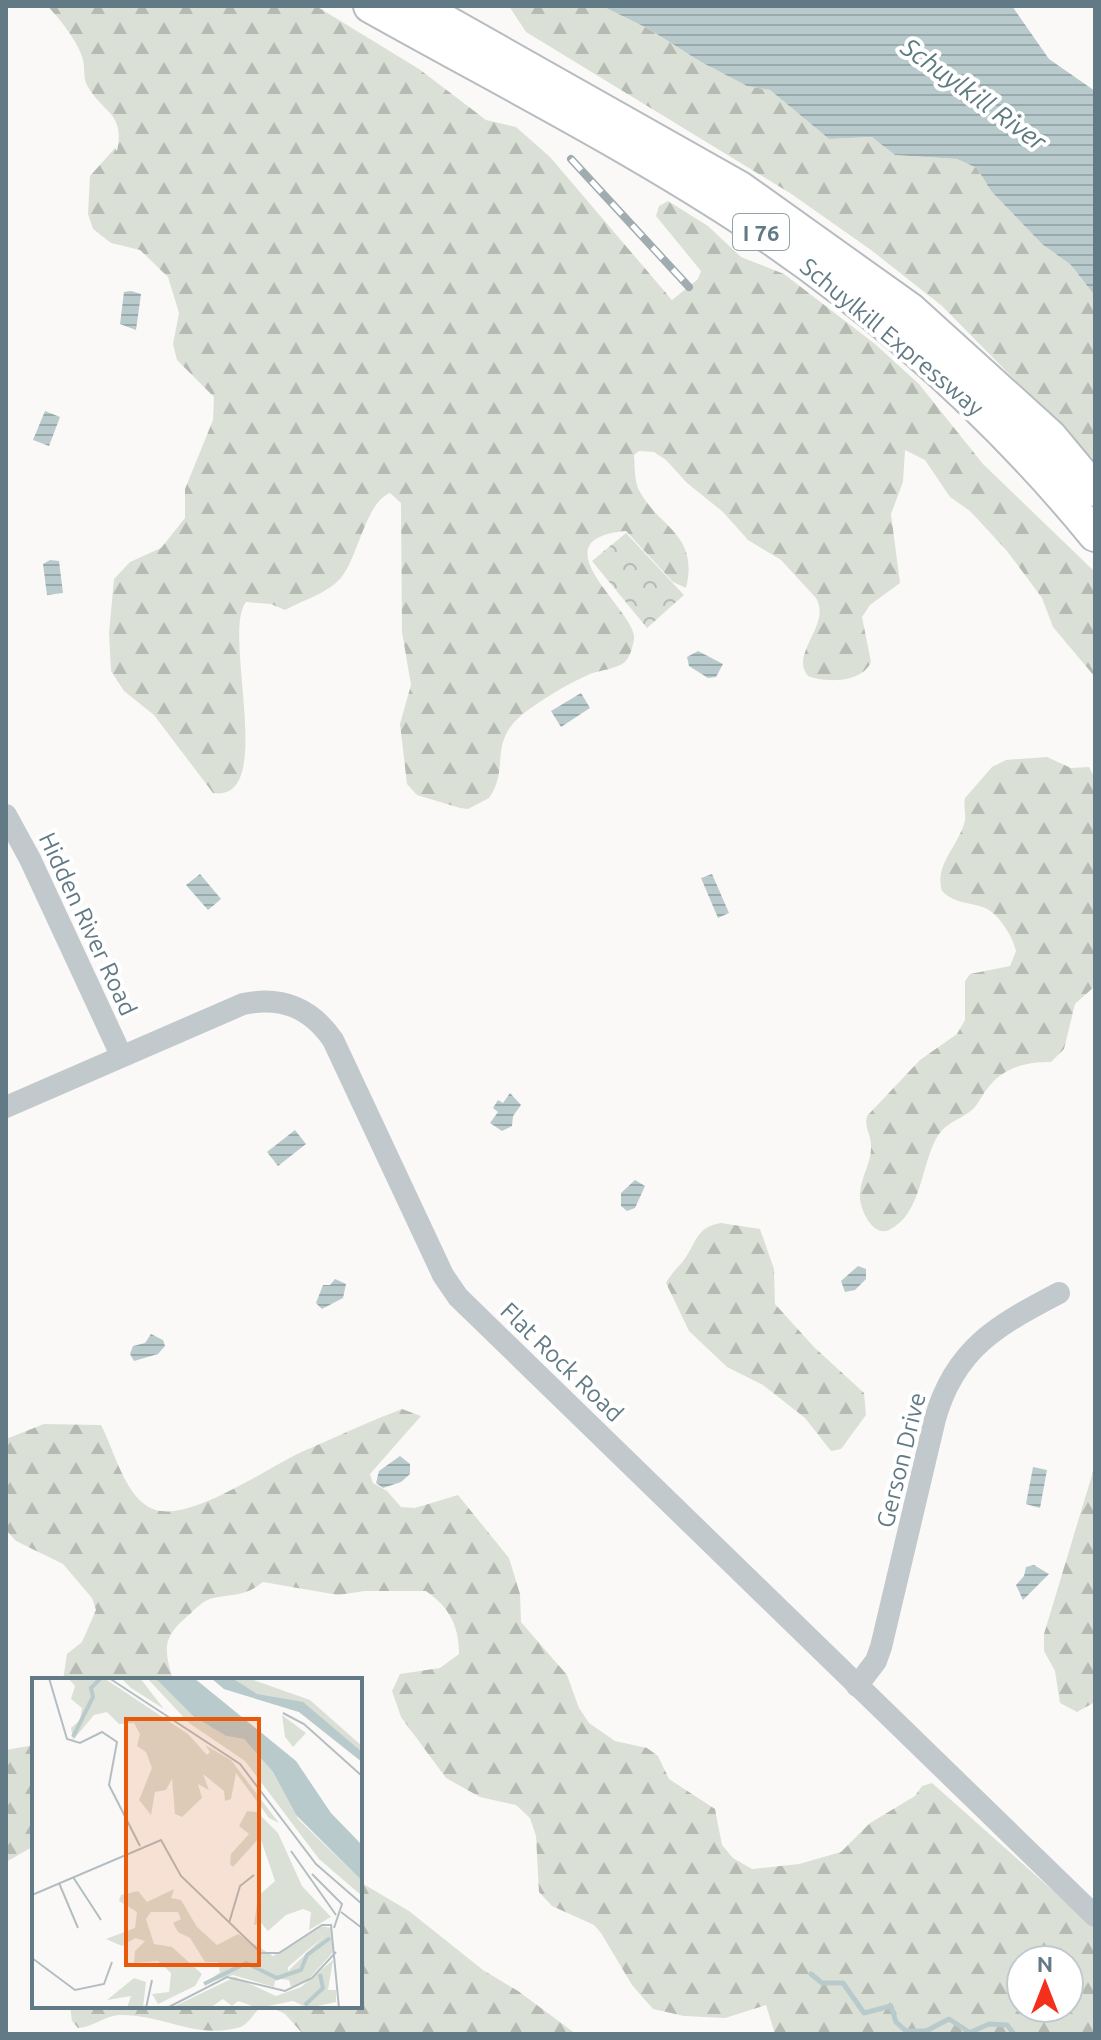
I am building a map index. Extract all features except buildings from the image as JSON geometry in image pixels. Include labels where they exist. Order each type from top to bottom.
[{"type":"highway","name":"Schuylkill Expressway","points":[[370,6],[673,177],[785,248],[882,322],[950,382],[1041,473],[1095,535]]},
{"type":"highway","name":"Schuylkill Expressway","points":[[418,6],[740,188],[875,284],[911,310],[1050,436],[1095,490]]},
{"type":"street","name":"Hidden River Road","points":[[6,815],[30,859],[121,1055]]},
{"type":"street","name":"Flat Rock Road","points":[[6,1107],[121,1055],[230,1009],[257,1001],[293,1005],[316,1020],[340,1053],[443,1275],[458,1297],[1095,1916]]},
{"type":"street","name":"Gerson Drive","points":[[857,1686],[876,1661],[881,1647],[935,1419],[948,1383],[964,1358],[991,1332],[1059,1293]]},
{"type":"green space","points":[[47,6],[316,6],[419,69],[486,120],[516,127],[550,157],[672,300],[698,279],[701,271],[656,216],[659,206],[668,201],[708,226],[741,257],[784,274],[875,344],[919,384],[983,464],[1095,572],[1095,677],[1053,627],[1042,598],[1007,551],[970,511],[950,497],[925,460],[905,450],[903,482],[891,514],[900,583],[870,605],[862,617],[871,662],[860,674],[843,680],[808,676],[803,658],[819,618],[816,598],[781,560],[748,540],[723,512],[687,483],[666,460],[654,452],[639,451],[634,455],[638,488],[683,544],[689,570],[686,588],[673,582],[626,531],[600,537],[589,547],[589,562],[597,578],[631,627],[634,639],[630,654],[622,664],[590,674],[560,690],[517,720],[503,742],[499,775],[489,798],[468,809],[460,808],[417,795],[407,784],[400,724],[411,685],[402,632],[401,503],[390,493],[374,508],[352,559],[334,584],[285,610],[271,604],[246,602],[240,620],[239,646],[245,745],[242,772],[232,789],[213,793],[154,715],[124,691],[111,671],[109,633],[114,579],[130,562],[161,548],[185,518],[185,489],[213,420],[214,397],[177,360],[173,344],[179,313],[168,277],[140,250],[111,243],[93,229],[88,214],[90,176],[115,148],[117,151],[118,129],[112,115],[86,84],[83,61],[76,44]]},
{"type":"green space","points":[[509,6],[602,6],[649,29],[747,86],[770,90],[829,139],[873,137],[895,155],[957,159],[977,168],[991,191],[1042,244],[1071,265],[1095,296],[1095,461],[942,306],[871,250],[790,193],[526,32]]},
{"type":"green space","points":[[626,533],[684,595],[647,628],[592,561]]},
{"type":"green space","points":[[1047,757],[1071,768],[1089,767],[1095,778],[1095,986],[1075,1004],[1064,1049],[1051,1062],[1024,1065],[1000,1076],[973,1109],[942,1130],[933,1145],[909,1212],[889,1230],[877,1229],[867,1219],[860,1199],[871,1152],[867,1116],[920,1060],[957,1034],[965,1020],[965,981],[970,974],[1010,966],[1016,951],[1005,926],[995,915],[979,906],[957,901],[942,891],[941,873],[965,821],[965,798],[992,767],[1006,760]]},
{"type":"green space","points":[[721,1223],[760,1229],[774,1269],[775,1304],[814,1347],[864,1393],[866,1415],[841,1449],[831,1451],[805,1418],[763,1385],[727,1367],[689,1331],[666,1283],[699,1235],[707,1227]]},
{"type":"green space","points":[[402,1409],[421,1416],[370,1474],[373,1483],[387,1491],[401,1507],[415,1508],[458,1495],[509,1558],[520,1594],[521,1622],[567,1675],[579,1708],[589,1723],[615,1741],[647,1748],[658,1756],[669,1779],[715,1809],[722,1845],[733,1858],[752,1869],[799,1864],[841,1852],[870,1823],[915,1796],[922,1786],[932,1783],[1095,1928],[1095,2034],[775,2034],[766,2005],[725,2018],[684,2016],[653,2009],[632,1985],[594,1925],[552,1906],[539,1892],[536,1836],[530,1818],[516,1805],[480,1797],[446,1778],[401,1717],[392,1691],[400,1674],[440,1668],[459,1654],[452,1618],[426,1591],[365,1591],[338,1595],[263,1582],[244,1593],[207,1600],[181,1622],[168,1643],[173,1678],[63,1678],[67,1654],[82,1642],[96,1610],[92,1598],[63,1564],[16,1541],[6,1530],[6,1439],[44,1424],[101,1425],[129,1486],[146,1505],[156,1510],[172,1511],[210,1500],[291,1457]]},
{"type":"green space","points":[[1095,1465],[1095,1702],[1077,1712],[1060,1703],[1055,1671],[1044,1651],[1044,1634]]},
{"type":"green space","points":[[32,1745],[32,1847],[6,1862],[6,1750]]},
{"type":"green space","points":[[362,1883],[409,1911],[483,1970],[518,1991],[576,2034],[303,2034],[285,2014],[274,2008],[362,2008]]},
{"type":"green space","points":[[70,2008],[261,2008],[241,2027],[224,2030],[193,2029],[151,2018],[119,2015],[78,2028],[72,2021]]},
{"type":"water","name":"Schuylkill River","points":[[602,6],[1012,6],[1049,59],[1095,91],[1095,296],[1071,265],[1042,244],[991,191],[977,168],[957,159],[895,155],[872,137],[829,139],[770,90],[747,86],[649,29]]},
{"type":"water","points":[[124,292],[141,294],[136,330],[120,324]]},
{"type":"water","points":[[45,411],[60,417],[49,446],[33,440]]},
{"type":"water","points":[[50,560],[59,561],[63,593],[47,595],[43,564]]},
{"type":"water","points":[[698,651],[723,664],[716,677],[708,678],[689,666],[687,657]]},
{"type":"water","points":[[581,693],[590,708],[561,727],[551,711]]},
{"type":"water","points":[[200,874],[221,899],[208,910],[186,885]]},
{"type":"water","points":[[712,874],[729,913],[718,918],[701,878]]},
{"type":"water","points":[[510,1093],[521,1105],[513,1116],[512,1126],[502,1131],[490,1123],[498,1112],[493,1108],[498,1100],[503,1103]]},
{"type":"water","points":[[295,1130],[306,1144],[278,1166],[267,1152]]},
{"type":"water","points":[[635,1180],[645,1186],[635,1208],[627,1211],[621,1206],[621,1193]]},
{"type":"water","points":[[858,1266],[866,1269],[866,1279],[855,1290],[845,1292],[841,1281]]},
{"type":"water","points":[[335,1279],[346,1284],[343,1298],[322,1309],[316,1303],[323,1285],[330,1285]]},
{"type":"water","points":[[151,1334],[163,1340],[165,1346],[158,1354],[134,1361],[130,1354],[133,1346],[145,1343]]},
{"type":"water","points":[[400,1456],[410,1464],[410,1474],[401,1482],[383,1488],[376,1483],[379,1471]]},
{"type":"water","points":[[1033,1467],[1047,1470],[1040,1508],[1026,1504]]},
{"type":"water","points":[[1034,1565],[1049,1574],[1023,1600],[1016,1585],[1024,1576],[1026,1567]]},
{"type":"waterway","points":[[811,1974],[822,1983],[843,1983],[864,2013],[891,2006],[896,2022],[906,2031],[926,2031],[949,2019],[969,2032]]},
{"type":"waterway","points":[[967,2034],[989,2024],[1007,2025],[1014,2034]]},
{"type":"railway","points":[[571,159],[689,287]]}]
